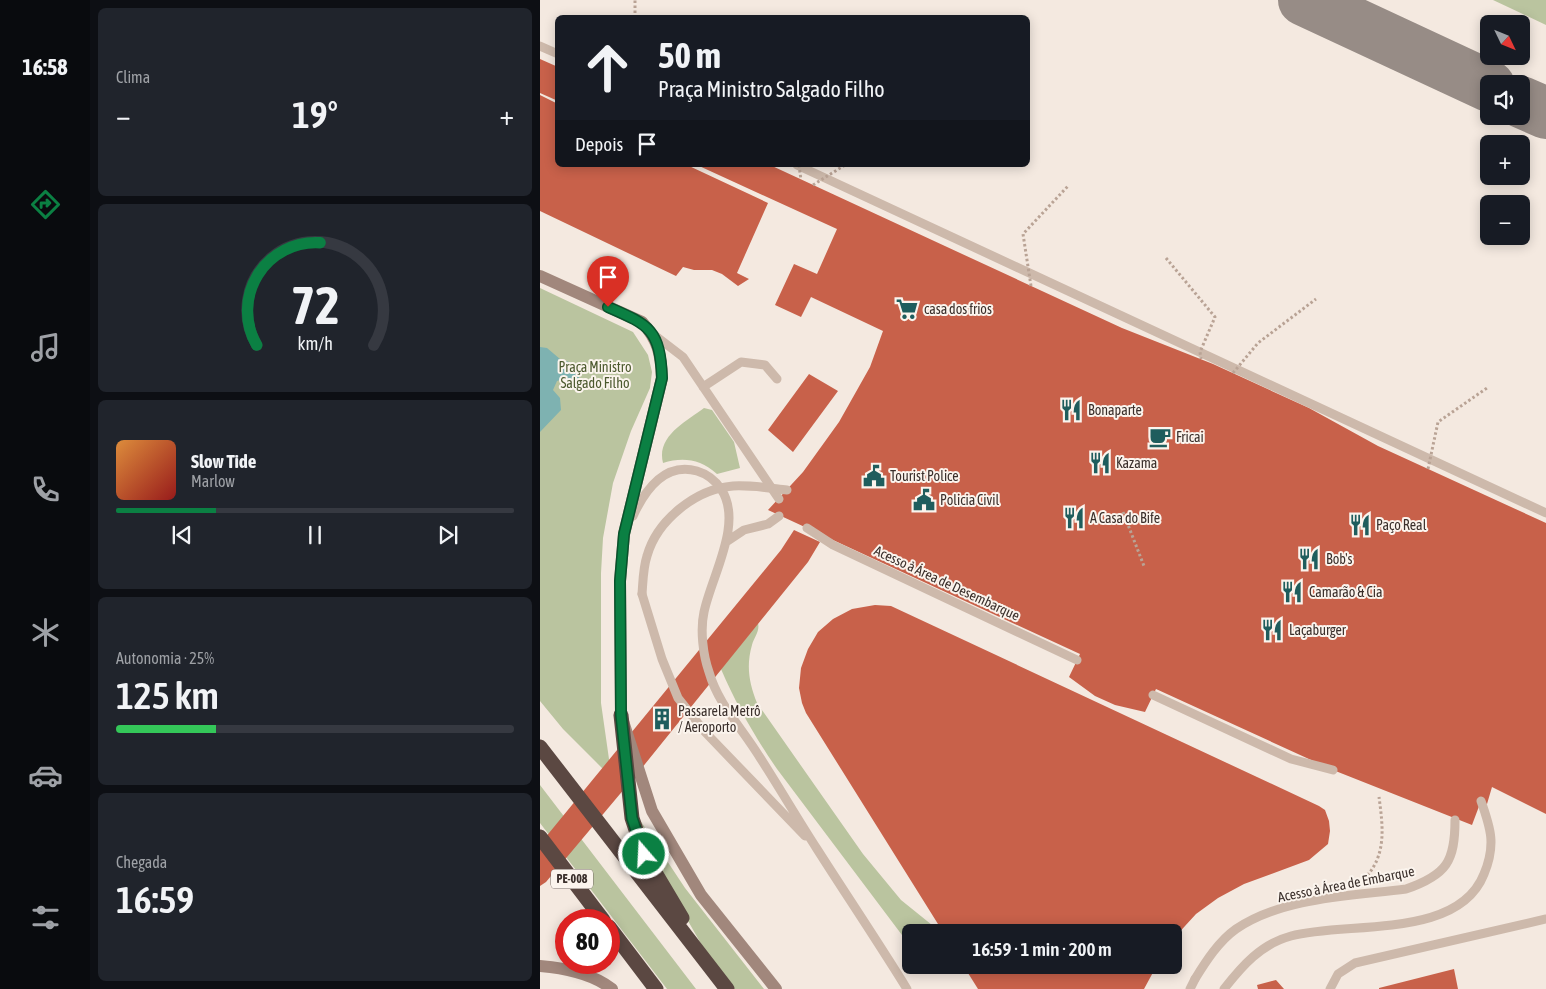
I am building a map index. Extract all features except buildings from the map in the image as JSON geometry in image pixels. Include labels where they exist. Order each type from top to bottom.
[{"type":"highway","points":[[621,715],[632,818],[644,854],[714,973]]},
{"type":"highway","points":[[540,747],[727,989]]},
{"type":"highway","name":"PE-008","points":[[540,838],[595,909]]},
{"type":"highway","points":[[620,942],[656,989]]},
{"type":"street","points":[[540,276],[642,322],[653,334],[661,353],[662,378],[624,534],[620,581],[621,715],[652,811],[701,894],[776,989]]},
{"type":"street","points":[[540,966],[564,968],[606,984],[612,989]]},
{"type":"lane","points":[[540,46],[555,53]]},
{"type":"lane","points":[[802,167],[1027,271],[1234,371],[1430,458],[1546,513]]},
{"type":"lane","points":[[653,334],[683,357],[779,498]]},
{"type":"lane","points":[[702,387],[741,362],[765,365],[777,379]]},
{"type":"lane","points":[[624,534],[639,502],[652,485],[666,473],[678,469],[690,469],[712,479],[722,490],[728,505],[726,542],[703,614],[703,634],[708,672],[721,700],[758,754],[907,989]]},
{"type":"lane","points":[[787,490],[732,486],[713,490],[692,500],[672,515],[659,531],[646,556],[642,594],[662,660],[678,698],[704,732],[816,847]]},
{"type":"lane","points":[[726,542],[744,530],[768,524],[779,516]]},
{"type":"lane","name":"Acesso à Área de Desembarque","points":[[807,528],[833,545],[1077,660]]},
{"type":"lane","points":[[1153,695],[1291,759],[1333,770]]},
{"type":"lane","points":[[1224,989],[1244,963],[1268,946],[1291,936],[1378,927],[1415,920],[1441,913],[1468,900],[1480,885],[1493,849],[1490,828],[1481,801]]},
{"type":"lane","name":"Acesso à Área de Embarque","points":[[1190,989],[1211,954],[1235,930],[1260,916],[1288,905],[1406,889],[1423,883],[1438,873],[1449,860],[1455,845],[1455,820]]},
{"type":"lane","points":[[1330,989],[1338,974],[1355,963],[1546,919]]},
{"type":"path","points":[[635,0],[635,15]]},
{"type":"path","points":[[798,167],[801,180]]},
{"type":"path","points":[[813,185],[842,167]]},
{"type":"path","points":[[1030,286],[1023,234],[1068,186]]},
{"type":"path","points":[[1166,258],[1215,317],[1201,355]]},
{"type":"path","points":[[1234,371],[1258,343],[1316,299]]},
{"type":"path","points":[[1428,469],[1438,422],[1488,388]]},
{"type":"path","points":[[1123,512],[1144,566]]},
{"type":"path","points":[[1358,886],[1370,873],[1381,851],[1383,836],[1379,797]]},
{"type":"green space","points":[[1493,0],[1546,0],[1546,25],[1530,17],[1530,15],[1525,15]]},
{"type":"green space","name":"Praça Ministro Salgado Filho","points":[[540,288],[633,332],[648,355],[652,372],[650,388],[631,431],[613,483],[603,538],[601,573],[601,703],[610,766],[603,769],[563,729],[540,701]]},
{"type":"green space","points":[[704,408],[712,410],[734,442],[740,468],[717,474],[698,462],[677,460],[663,463],[662,453],[668,437],[674,430]]},
{"type":"green space","points":[[758,623],[758,632],[750,653],[749,667],[750,681],[757,703],[863,854],[901,900],[931,924],[902,924],[902,935],[777,769],[746,720],[721,669]]},
{"type":"green space","points":[[540,785],[696,989],[667,989],[620,928],[620,909],[606,909],[540,823]]},
{"type":"green space","points":[[632,808],[685,888],[764,989],[731,989],[716,970],[643,842]]},
{"type":"water","points":[[540,347],[547,348],[560,359],[575,364],[580,374],[578,381],[574,384],[563,379],[557,381],[553,390],[560,398],[561,410],[540,432]]},
{"type":"taxiway","points":[[1304,0],[1480,82]]},
{"type":"taxiway","points":[[1530,106],[1546,113]]},
{"type":"place","name":"casa dos frios","points":[[907,309]]},
{"type":"place","name":"Bonaparte","points":[[1071,410]]},
{"type":"place","name":"Fricai","points":[[1160,437]]},
{"type":"place","name":"Kazama","points":[[1100,463]]},
{"type":"place","name":"Tourist Police","points":[[874,476]]},
{"type":"place","name":"Policia Civil","points":[[924,500]]},
{"type":"place","name":"A Casa do Bife","points":[[1074,518]]},
{"type":"place","name":"Paço Real","points":[[1360,525]]},
{"type":"place","name":"Bob's","points":[[1309,559]]},
{"type":"place","name":"Camarão & Cia","points":[[1292,592]]},
{"type":"place","name":"Laçaburger","points":[[1272,630]]},
{"type":"place","name":"Passarela Metrô / Aeroporto","points":[[662,719]]},
{"type":"route","points":[[608,307],[642,322],[653,334],[661,353],[662,378],[624,534],[620,581],[621,715],[632,818],[644,854]]}]
